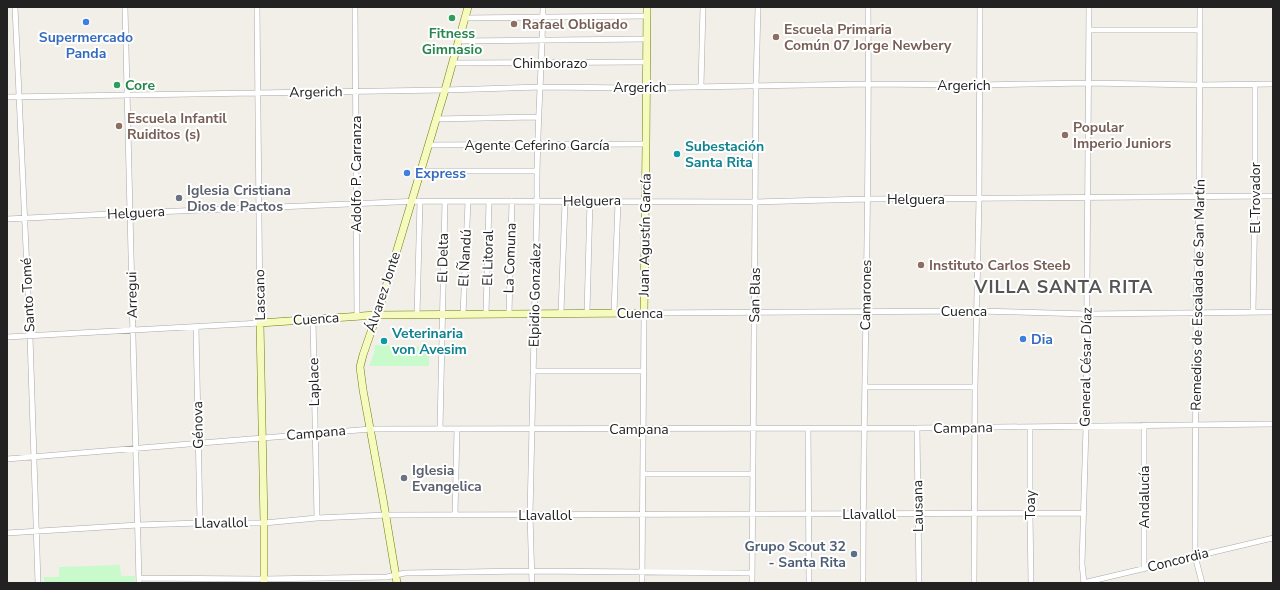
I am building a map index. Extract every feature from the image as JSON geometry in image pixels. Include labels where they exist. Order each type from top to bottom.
[{"type":"street","name":"Santo Tomé","points":[[15,7],[30,336],[38,583]]},
{"type":"street","name":"Arregui","points":[[126,7],[132,331],[137,447],[139,580]]},
{"type":"street","name":"Lascano","points":[[257,7],[264,581]]},
{"type":"street","name":"Adolfo P. Carranza","points":[[355,7],[357,316]]},
{"type":"street","name":"Álvarez Jonte","points":[[396,579],[360,366],[363,353],[382,300],[445,90],[468,7]]},
{"type":"street","name":"Elpidio González","points":[[532,583],[530,515],[538,202],[538,117],[541,87],[543,7]]},
{"type":"street","name":"Juan Agustín García","points":[[642,583],[647,7]]},
{"type":"street","points":[[701,86],[703,7]]},
{"type":"street","name":"San Blas","points":[[752,583],[758,7]]},
{"type":"street","name":"Camarones","points":[[863,583],[869,84],[868,7]]},
{"type":"street","points":[[974,583],[980,7]]},
{"type":"street","name":"General César Díaz","points":[[1084,583],[1082,570],[1086,426],[1089,7]]},
{"type":"street","name":"Remedios de Escalada de San Martín","points":[[1200,7],[1200,196],[1196,313],[1194,556],[1202,583]]},
{"type":"street","points":[[465,18],[646,16]]},
{"type":"street","points":[[1088,30],[1199,30]]},
{"type":"street","points":[[459,41],[647,39]]},
{"type":"street","name":"Chimborazo","points":[[452,63],[647,62]]},
{"type":"street","name":"Argerich","points":[[7,97],[445,90],[541,87],[1089,83],[1199,85],[1273,84]]},
{"type":"street","name":"El Trovador","points":[[1253,312],[1255,85]]},
{"type":"street","points":[[436,119],[538,117]]},
{"type":"street","name":"Agente Ceferino García","points":[[428,145],[646,144]]},
{"type":"street","points":[[420,171],[537,171]]},
{"type":"street","name":"Helguera","points":[[7,219],[420,201],[756,202],[868,199],[1273,196]]},
{"type":"street","points":[[417,315],[420,201]]},
{"type":"street","name":"El Delta","points":[[440,429],[445,201]]},
{"type":"street","name":"El Litoral","points":[[486,314],[489,201]]},
{"type":"street","name":"La Comuna","points":[[509,314],[512,201]]},
{"type":"street","points":[[587,313],[590,201]]},
{"type":"street","points":[[614,313],[618,201]]},
{"type":"street","name":"El Ñandú","points":[[463,314],[468,202]]},
{"type":"street","points":[[561,314],[565,202]]},
{"type":"street","name":"Cuenca","points":[[7,337],[132,331],[376,315],[977,311],[1087,314],[1273,312]]},
{"type":"street","name":"Laplace","points":[[313,319],[317,518]]},
{"type":"street","name":"Génova","points":[[196,327],[200,523]]},
{"type":"street","points":[[533,371],[644,371]]},
{"type":"street","points":[[866,387],[975,387]]},
{"type":"street","name":"Campana","points":[[7,458],[371,429],[917,428],[1273,424]]},
{"type":"street","name":"Andalucía","points":[[1144,425],[1144,569]]},
{"type":"street","name":"Toay","points":[[1030,427],[1031,583]]},
{"type":"street","points":[[808,428],[809,583]]},
{"type":"street","name":"Lausana","points":[[917,428],[919,583]]},
{"type":"street","points":[[455,515],[457,429]]},
{"type":"street","points":[[643,474],[753,474]]},
{"type":"street","name":"Llavallol","points":[[7,533],[138,525],[264,523],[317,518],[386,516],[1083,513]]},
{"type":"street","name":"Concordia","points":[[1084,583],[1273,538]]},
{"type":"street","points":[[139,580],[264,581],[387,577],[396,579],[405,573],[531,571],[752,573]]},
{"type":"green space","points":[[375,345],[429,348],[429,366],[369,366],[374,354]]},
{"type":"green space","points":[[120,565],[121,576],[135,576],[135,583],[44,583],[44,577],[59,577],[59,567]]},
{"type":"place","name":"Fitness Gimnasio","points":[[452,18]]},
{"type":"place","name":"Supermercado Panda","points":[[86,22]]},
{"type":"place","name":"Rafael Obligado","points":[[514,24]]},
{"type":"place","name":"Escuela Primaria Común 07 Jorge Newbery","points":[[776,37]]},
{"type":"place","name":"Core","points":[[117,85]]},
{"type":"place","name":"Escuela Infantil Ruiditos (s)","points":[[119,126]]},
{"type":"place","name":"Popular Imperio Juniors","points":[[1065,135]]},
{"type":"place","name":"Subestación Santa Rita","points":[[677,154]]},
{"type":"place","name":"Express","points":[[407,173]]},
{"type":"place","name":"Iglesia Cristiana Dios de Pactos","points":[[179,198]]},
{"type":"place","name":"Instituto Carlos Steeb","points":[[921,265]]},
{"type":"place","name":"Dia","points":[[1023,339]]},
{"type":"place","name":"Veterinaria von Avesim","points":[[384,341]]},
{"type":"place","name":"Iglesia Evangelica","points":[[404,478]]},
{"type":"place","name":"Grupo Scout 32 - Santa Rita","points":[[854,554]]},
{"type":"district","name":"VILLA SANTA RITA","points":[[1064,287]]}]
